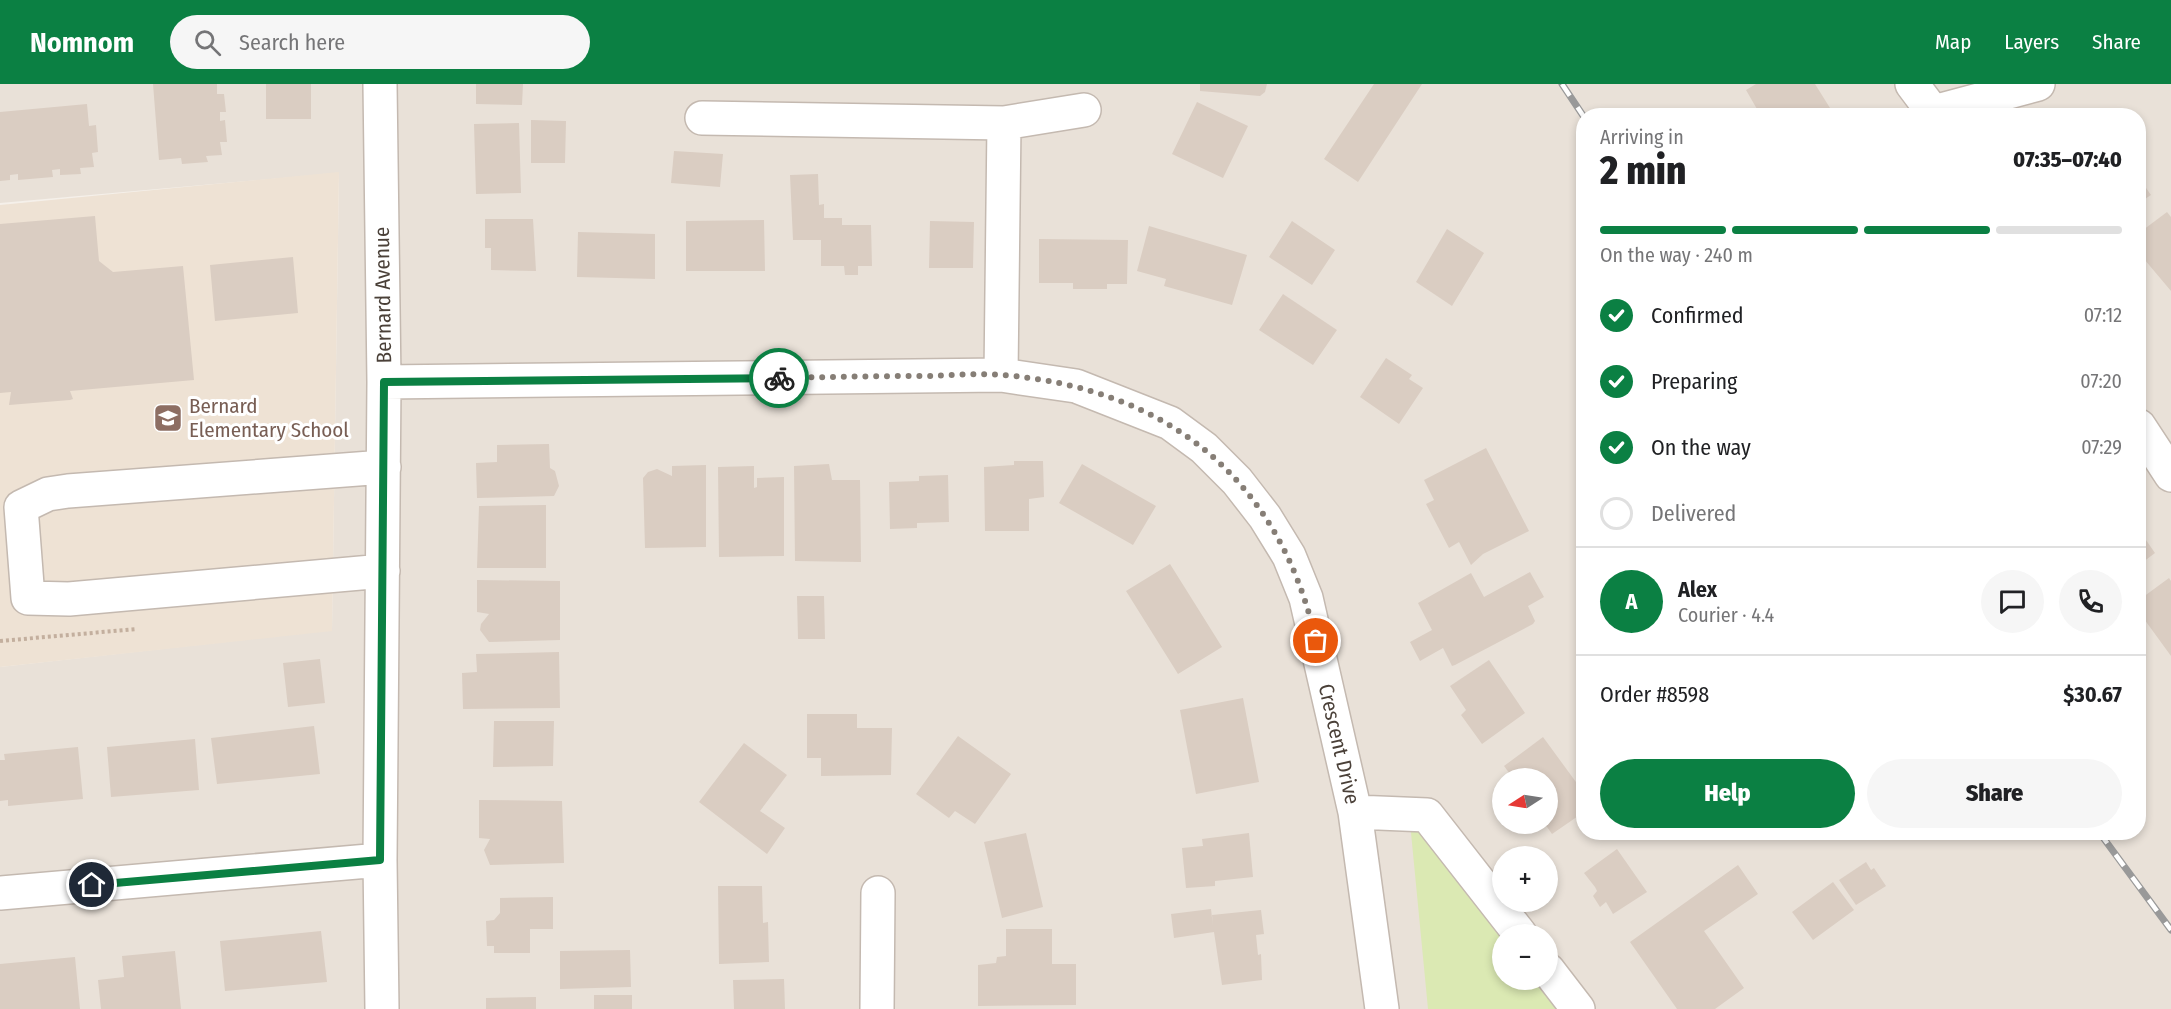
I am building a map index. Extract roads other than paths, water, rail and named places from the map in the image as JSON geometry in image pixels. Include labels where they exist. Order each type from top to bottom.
[{"type":"street","name":"Bernard Avenue","points":[[380,84],[384,382],[380,860],[382,1009]]},
{"type":"street","points":[[1912,84],[1930,108]]},
{"type":"street","points":[[1956,108],[2038,84]]},
{"type":"street","points":[[702,118],[1004,123],[1084,110]]},
{"type":"street","points":[[1001,375],[1004,123]]},
{"type":"street","name":"Crescent Drive","points":[[384,382],[1001,375],[1076,386],[1170,423],[1204,448],[1237,481],[1265,517],[1289,556],[1306,598],[1355,812],[1382,1009]]},
{"type":"street","points":[[2146,437],[2171,475]]},
{"type":"street","points":[[383,571],[69,599],[28,598],[21,507],[48,494],[68,491],[384,467]]},
{"type":"street","points":[[1355,812],[1427,815],[1512,924]]},
{"type":"street","points":[[0,893],[380,860]]},
{"type":"street","points":[[877,1009],[878,892]]},
{"type":"street","points":[[1558,983],[1578,1009]]},
{"type":"railway","points":[[1562,84],[1578,108]]},
{"type":"railway","points":[[2105,840],[2171,930]]},
{"type":"place","name":"Bernard Elementary School","points":[[168,418]]}]
